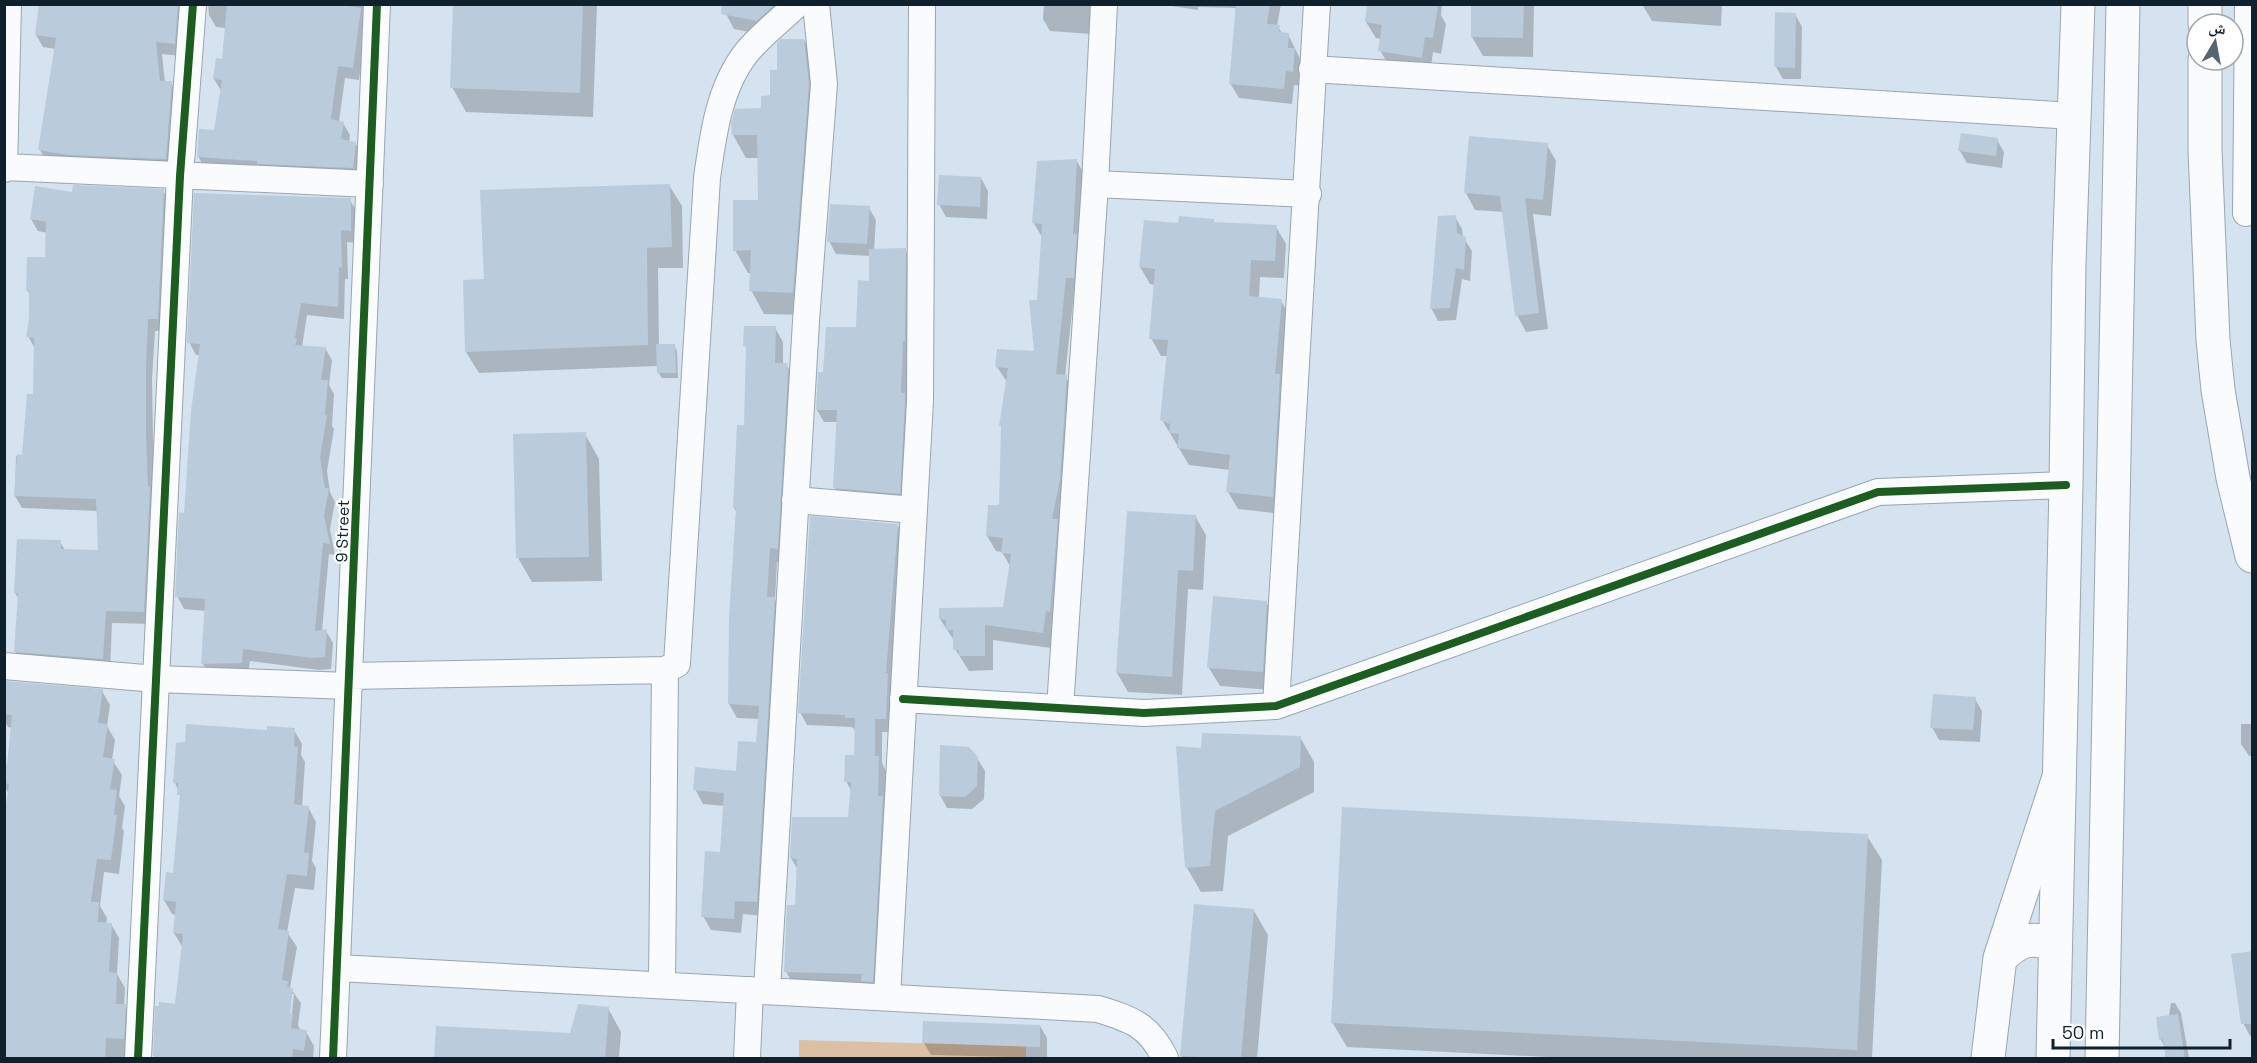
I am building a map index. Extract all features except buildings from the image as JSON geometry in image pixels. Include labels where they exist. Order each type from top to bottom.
[{"type":"main road","points":[[2053,1059],[2069,264],[2078,4]]},
{"type":"main road","points":[[2102,1059],[2122,4]]},
{"type":"main road","points":[[2205,72],[2210,294],[2218,390],[2233,478],[2253,556]]},
{"type":"main road","points":[[2069,264],[2118,267]]},
{"type":"main road","points":[[1988,1059],[2000,958],[2059,777]]},
{"type":"main road","points":[[2000,958],[2012,947],[2029,940],[2040,939],[2055,944]]},
{"type":"street","points":[[8,4],[5,168],[370,184]]},
{"type":"street","points":[[138,1059],[180,176],[193,4]]},
{"type":"street","name":"9 Street","points":[[333,1059],[377,4]]},
{"type":"street","points":[[4,666],[156,679],[349,681],[665,670],[677,664],[707,178],[713,132],[721,102],[736,68],[748,51],[797,4]]},
{"type":"street","points":[[747,1059],[758,990],[824,84],[816,4]]},
{"type":"street","points":[[887,997],[920,401],[922,4]]},
{"type":"street","points":[[1060,708],[1095,184],[1104,4]]},
{"type":"street","points":[[1276,706],[1308,194],[1312,69],[1317,4]]},
{"type":"street","points":[[2207,213],[2249,213],[2248,4]]},
{"type":"street","points":[[1312,69],[2074,116]]},
{"type":"street","points":[[1095,184],[1308,194]]},
{"type":"street","points":[[903,699],[1144,713],[1276,706],[1878,492],[2066,485]]},
{"type":"street","points":[[795,500],[914,510]]},
{"type":"street","points":[[662,985],[665,670]]},
{"type":"street","points":[[338,968],[1098,1009],[1122,1016],[1141,1026],[1156,1041],[1165,1059]]},
{"type":"shaded area","points":[[799,1040],[1026,1046],[1026,1058],[799,1058]]},
{"type":"cycle path","points":[[138,1058],[180,176],[193,4]]},
{"type":"cycle path","points":[[333,1058],[377,4]]},
{"type":"cycle path","points":[[903,699],[1144,713],[1276,706],[1878,492],[2066,485]]}]
